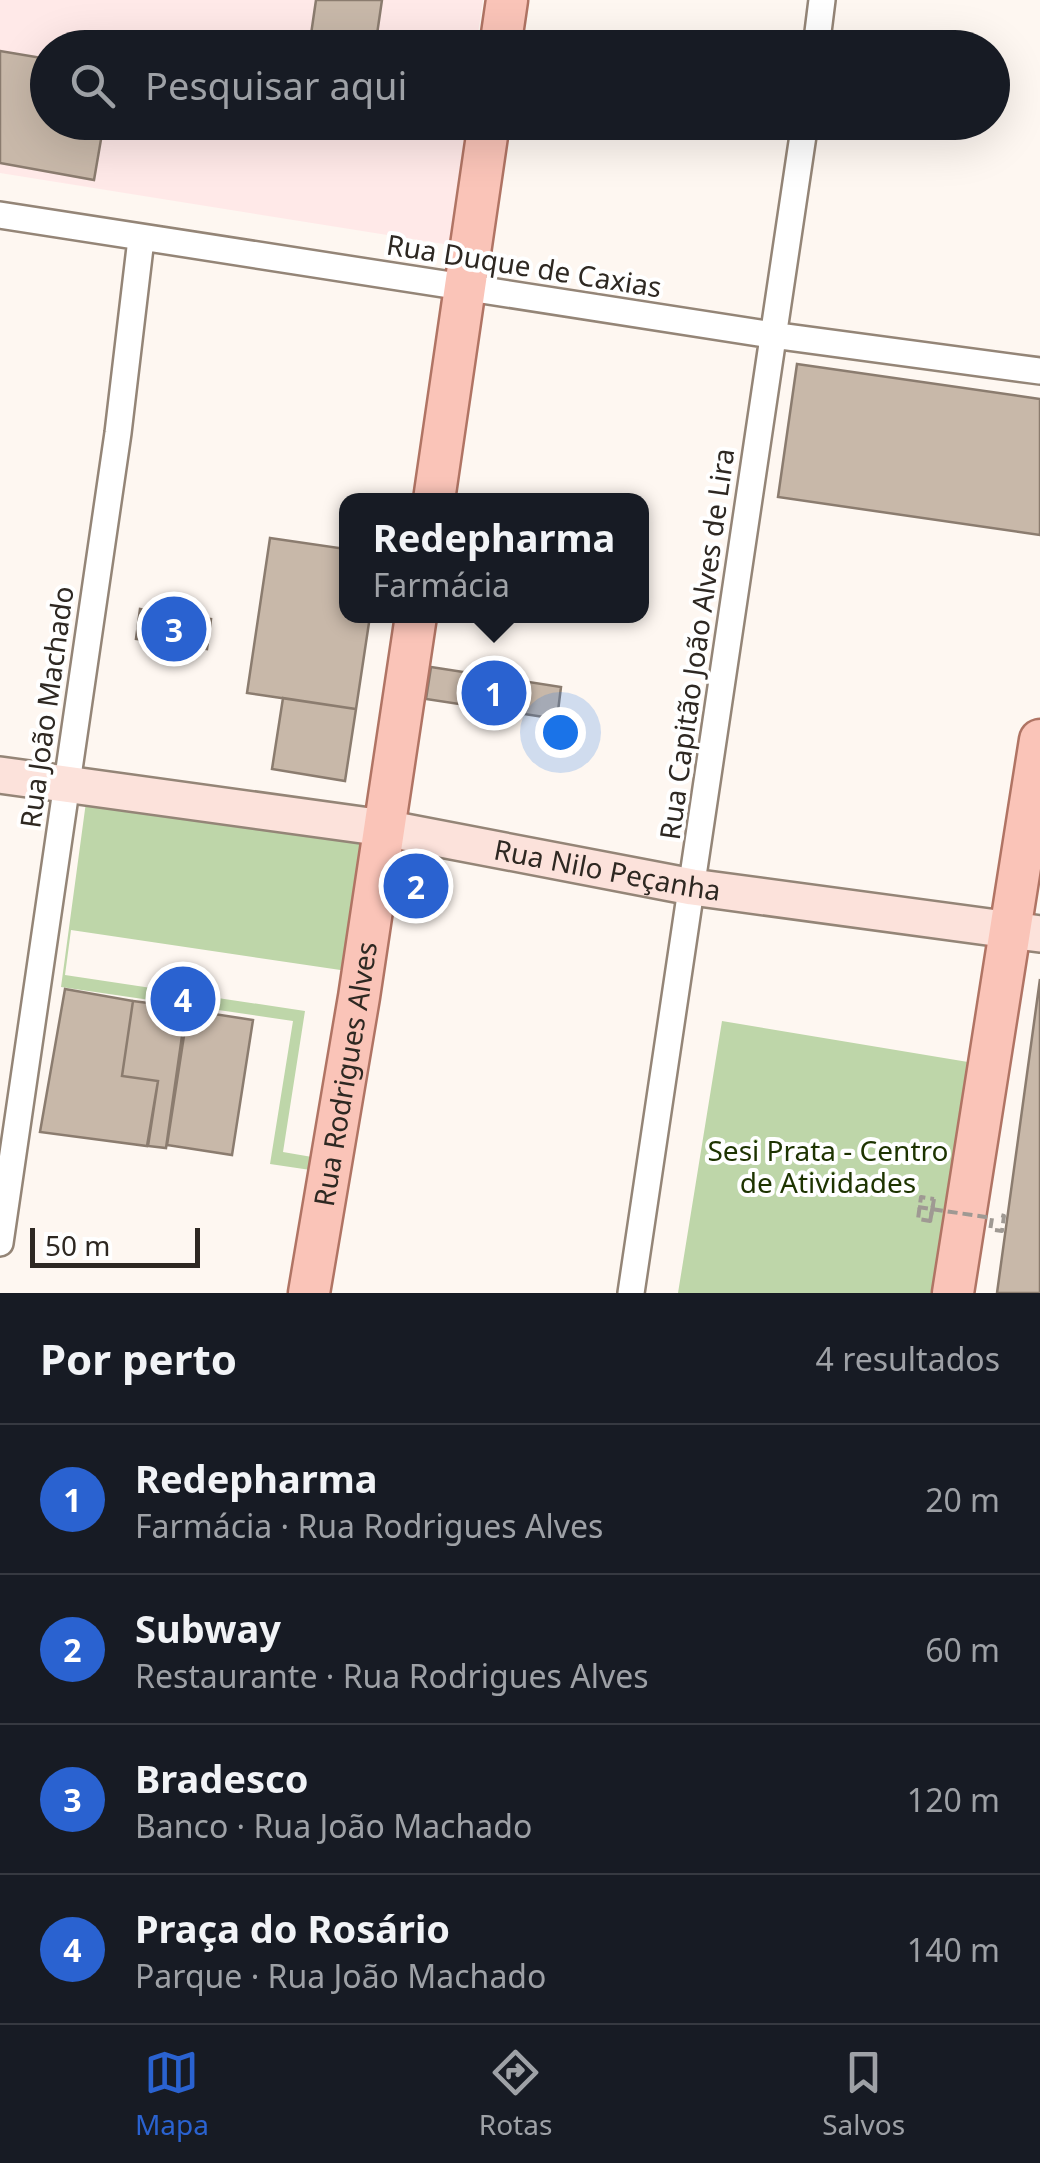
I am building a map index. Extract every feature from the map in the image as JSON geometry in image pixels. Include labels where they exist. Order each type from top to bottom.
[{"type":"main road","points":[[502,30],[506,0]]},
{"type":"main road","points":[[435,493],[487,140]]},
{"type":"main road","name":"Rua Rodrigues Alves","points":[[309,1293],[359,997],[415,623]]},
{"type":"main road","points":[[952,1293],[1024,932],[1040,740]]},
{"type":"street","points":[[818,30],[822,0]]},
{"type":"street","name":"Rua Capitão João Alves de Lira","points":[[631,1293],[802,140]]},
{"type":"street","name":"Rua Duque de Caxias","points":[[0,215],[772,334],[1040,371]]},
{"type":"street","name":"Rua João Machado","points":[[0,1242],[118,432],[141,239]]},
{"type":"street","name":"Rua Nilo Peçanha","points":[[0,775],[384,828],[692,887],[1024,932]]},
{"type":"path","points":[[932,1205],[930,1221],[918,1219],[919,1208],[921,1197],[934,1199],[932,1210],[930,1222],[916,1220],[918,1207],[928,1209],[939,1210],[992,1218],[990,1231],[1003,1233],[1005,1213],[1002,1231]]},
{"type":"path","points":[[990,1229],[992,1209]]},
{"type":"shaded area","points":[[0,0],[483,0],[479,30],[30,30],[30,140],[464,140],[450,245],[0,173]]},
{"type":"green space","points":[[86,802],[374,844],[350,1002],[354,972],[71,930],[65,975],[305,1011],[283,1152],[312,1157],[334,1015],[348,1016],[324,1172],[270,1164],[293,1021],[61,987]]},
{"type":"green space","name":"Sesi Prata - Centro de Atividades","points":[[722,1021],[980,1064],[943,1293],[678,1293]]},
{"type":"building","points":[[316,0],[382,0],[378,30],[312,30]]},
{"type":"building","points":[[0,51],[30,56],[30,140],[101,140],[94,180],[0,163]]},
{"type":"building","points":[[797,364],[1040,399],[1040,535],[778,497]]},
{"type":"building","points":[[270,538],[339,548],[339,623],[369,623],[356,709],[247,693]]},
{"type":"building","points":[[140,609],[211,619],[207,649],[136,639]]},
{"type":"building","points":[[431,667],[561,687],[557,719],[426,699]]},
{"type":"building","points":[[283,698],[356,709],[345,781],[272,769]]},
{"type":"building","points":[[1040,979],[1040,1293],[997,1293]]},
{"type":"building","points":[[65,989],[133,1001],[122,1076],[158,1081],[147,1146],[40,1132]]},
{"type":"building","points":[[133,1001],[186,1008],[166,1148],[148,1146],[158,1081],[122,1076]]},
{"type":"building","points":[[188,1010],[253,1020],[232,1155],[167,1145]]},
{"type":"place","name":"Bradesco","points":[[174,629]]},
{"type":"place","name":"Redepharma","points":[[494,693]]},
{"type":"place","name":"Subway","points":[[416,886]]},
{"type":"place","name":"Praça do Rosário","points":[[183,999]]}]
